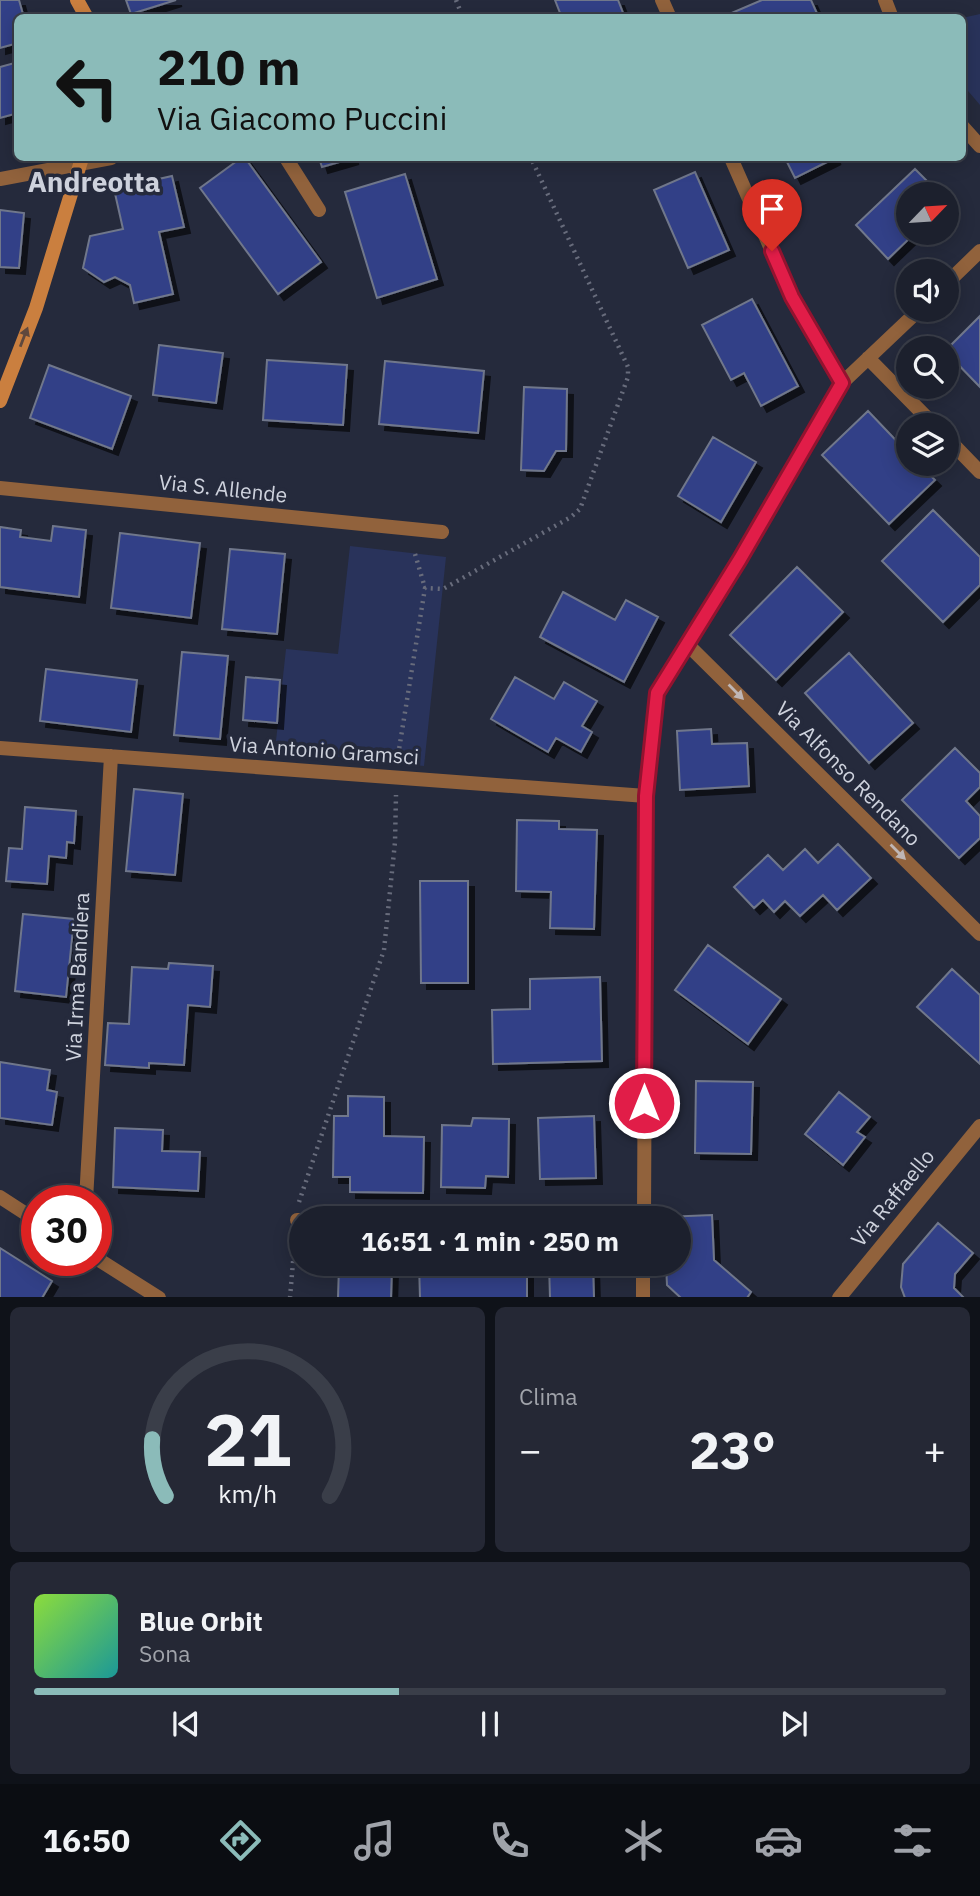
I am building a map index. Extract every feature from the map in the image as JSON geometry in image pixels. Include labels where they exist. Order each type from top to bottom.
[{"type":"street","points":[[966,131],[980,146]]},
{"type":"street","points":[[288,161],[319,210]]},
{"type":"street","points":[[732,161],[792,297],[842,383]]},
{"type":"street","points":[[0,179],[81,162],[36,308],[0,401]]},
{"type":"street","points":[[959,271],[980,251]]},
{"type":"street","points":[[644,1206],[646,796],[657,693],[842,383],[906,322]]},
{"type":"street","points":[[868,358],[922,413]]},
{"type":"street","points":[[959,450],[980,472]]},
{"type":"street","name":"Via S. Allende","points":[[0,488],[442,532]]},
{"type":"street","name":"Via Alfonso Rendano","points":[[687,644],[980,934]]},
{"type":"street","name":"Via Antonio Gramsci","points":[[0,748],[646,796]]},
{"type":"street","name":"Via Irma Bandiera","points":[[87,1185],[111,756]]},
{"type":"street","name":"Via Raffaello","points":[[839,1297],[980,1126]]},
{"type":"street","points":[[0,1198],[21,1211]]},
{"type":"street","points":[[112,1268],[159,1297]]},
{"type":"street","points":[[643,1276],[643,1297]]},
{"type":"path","points":[[425,587],[443,589],[580,509],[628,377],[628,367],[532,161]]},
{"type":"path","points":[[300,1206],[303,1186],[384,950],[395,842],[396,777],[425,587],[415,554]]},
{"type":"path","points":[[290,1297],[292,1276]]},
{"type":"shaded area","points":[[980,14],[980,105],[966,89],[966,17]]},
{"type":"shaded area","points":[[350,546],[446,557],[424,766],[275,750],[286,649],[338,654]]},
{"type":"building","points":[[0,0],[19,0],[23,14],[14,14],[14,44],[0,48]]},
{"type":"building","points":[[126,0],[176,0],[131,14]]},
{"type":"building","points":[[555,0],[618,0],[623,14],[560,14]]},
{"type":"building","points":[[762,0],[811,0],[817,14],[729,14]]},
{"type":"building","points":[[14,63],[14,114],[0,118],[0,67]]},
{"type":"building","points":[[237,161],[247,161],[321,262],[278,294],[200,188]]},
{"type":"building","points":[[320,161],[343,161],[322,167]]},
{"type":"building","points":[[786,161],[829,161],[795,178]]},
{"type":"building","points":[[915,169],[928,182],[901,182]]},
{"type":"building","points":[[695,172],[729,250],[688,268],[654,190]]},
{"type":"building","points":[[405,174],[437,279],[377,298],[345,192]]},
{"type":"building","points":[[172,176],[184,227],[159,232],[173,294],[134,303],[130,285],[115,277],[104,282],[83,268],[90,236],[123,229],[114,189]]},
{"type":"building","points":[[896,187],[896,245],[903,245],[888,259],[856,225]]},
{"type":"building","points":[[0,210],[24,213],[19,268],[0,267]]},
{"type":"building","points":[[752,299],[798,386],[761,406],[744,373],[731,380],[702,325]]},
{"type":"building","points":[[980,316],[980,387],[959,365],[959,337]]},
{"type":"building","points":[[159,345],[223,353],[216,403],[153,395]]},
{"type":"building","points":[[267,360],[347,365],[343,425],[263,420]]},
{"type":"building","points":[[385,361],[484,371],[478,433],[379,424]]},
{"type":"building","points":[[49,365],[131,396],[112,449],[30,418]]},
{"type":"building","points":[[524,387],[567,389],[566,451],[556,451],[544,471],[521,470]]},
{"type":"building","points":[[868,411],[896,440],[896,476],[931,476],[935,480],[889,524],[822,455]]},
{"type":"building","points":[[713,437],[756,462],[721,522],[678,496]]},
{"type":"building","points":[[933,510],[980,557],[980,585],[943,622],[882,561]]},
{"type":"building","points":[[53,526],[86,530],[79,597],[0,587],[0,527],[21,530],[20,537],[51,541]]},
{"type":"building","points":[[120,533],[200,543],[191,618],[111,608]]},
{"type":"building","points":[[230,549],[285,554],[277,634],[222,629]]},
{"type":"building","points":[[797,567],[843,612],[776,680],[730,635]]},
{"type":"building","points":[[563,592],[615,620],[626,600],[658,617],[624,682],[540,637]]},
{"type":"building","points":[[182,652],[228,656],[220,739],[174,735]]},
{"type":"building","points":[[849,653],[913,723],[869,763],[805,693]]},
{"type":"building","points":[[46,669],[137,680],[131,732],[40,721]]},
{"type":"building","points":[[246,677],[280,680],[277,723],[243,720]]},
{"type":"building","points":[[515,677],[554,699],[564,682],[597,701],[582,726],[592,732],[581,752],[556,738],[548,752],[491,719]]},
{"type":"building","points":[[711,729],[712,744],[747,743],[749,786],[680,790],[677,731]]},
{"type":"building","points":[[955,748],[980,773],[980,787],[966,801],[980,816],[980,838],[959,858],[902,800]]},
{"type":"building","points":[[134,789],[183,794],[175,875],[126,871]]},
{"type":"building","points":[[25,807],[76,811],[74,843],[67,842],[66,858],[49,856],[47,884],[6,881],[9,848],[22,849]]},
{"type":"building","points":[[517,820],[559,821],[559,829],[597,830],[594,929],[550,928],[551,892],[516,891]]},
{"type":"building","points":[[838,844],[871,878],[837,910],[823,895],[800,916],[785,901],[774,912],[763,900],[754,908],[734,887],[768,855],[783,870],[805,849],[818,863]]},
{"type":"building","points":[[420,881],[468,881],[468,983],[421,983]]},
{"type":"building","points":[[23,914],[74,919],[66,997],[15,991]]},
{"type":"building","points":[[708,945],[781,999],[748,1044],[675,990]]},
{"type":"building","points":[[169,963],[213,966],[210,1007],[188,1005],[184,1065],[149,1063],[149,1068],[105,1065],[108,1023],[129,1024],[132,967],[168,969]]},
{"type":"building","points":[[952,969],[980,995],[980,1064],[917,1007]]},
{"type":"building","points":[[600,977],[602,1061],[493,1064],[492,1010],[530,1009],[530,979]]},
{"type":"building","points":[[0,1062],[50,1070],[47,1090],[57,1092],[52,1125],[0,1118]]},
{"type":"building","points":[[696,1081],[753,1082],[751,1154],[695,1153]]},
{"type":"building","points":[[839,1092],[870,1117],[857,1132],[865,1137],[843,1165],[805,1134]]},
{"type":"building","points":[[348,1096],[384,1097],[384,1136],[424,1137],[423,1193],[350,1192],[350,1177],[333,1177],[334,1116],[348,1116]]},
{"type":"building","points":[[594,1116],[596,1178],[540,1179],[538,1118]]},
{"type":"building","points":[[473,1118],[509,1119],[508,1177],[486,1176],[485,1188],[441,1187],[442,1125],[471,1126]]},
{"type":"building","points":[[115,1128],[163,1130],[162,1151],[200,1152],[198,1191],[113,1187]]},
{"type":"building","points":[[712,1215],[714,1260],[751,1292],[748,1297],[680,1297],[667,1285],[667,1276],[691,1276],[691,1216]]},
{"type":"building","points":[[938,1223],[973,1253],[955,1274],[954,1288],[963,1297],[905,1297],[901,1287],[903,1264]]},
{"type":"building","points":[[0,1248],[21,1261],[21,1276],[44,1276],[52,1281],[43,1297],[0,1297]]},
{"type":"building","points":[[339,1276],[392,1276],[391,1297],[338,1297]]},
{"type":"building","points":[[419,1276],[527,1276],[527,1297],[420,1297]]},
{"type":"building","points":[[549,1276],[593,1276],[594,1297],[550,1297]]},
{"type":"district","name":"Andreotta","points":[[94,182]]},
{"type":"route","points":[[644,1103],[646,796],[657,693],[740,559],[842,383],[792,297],[772,251]]}]
